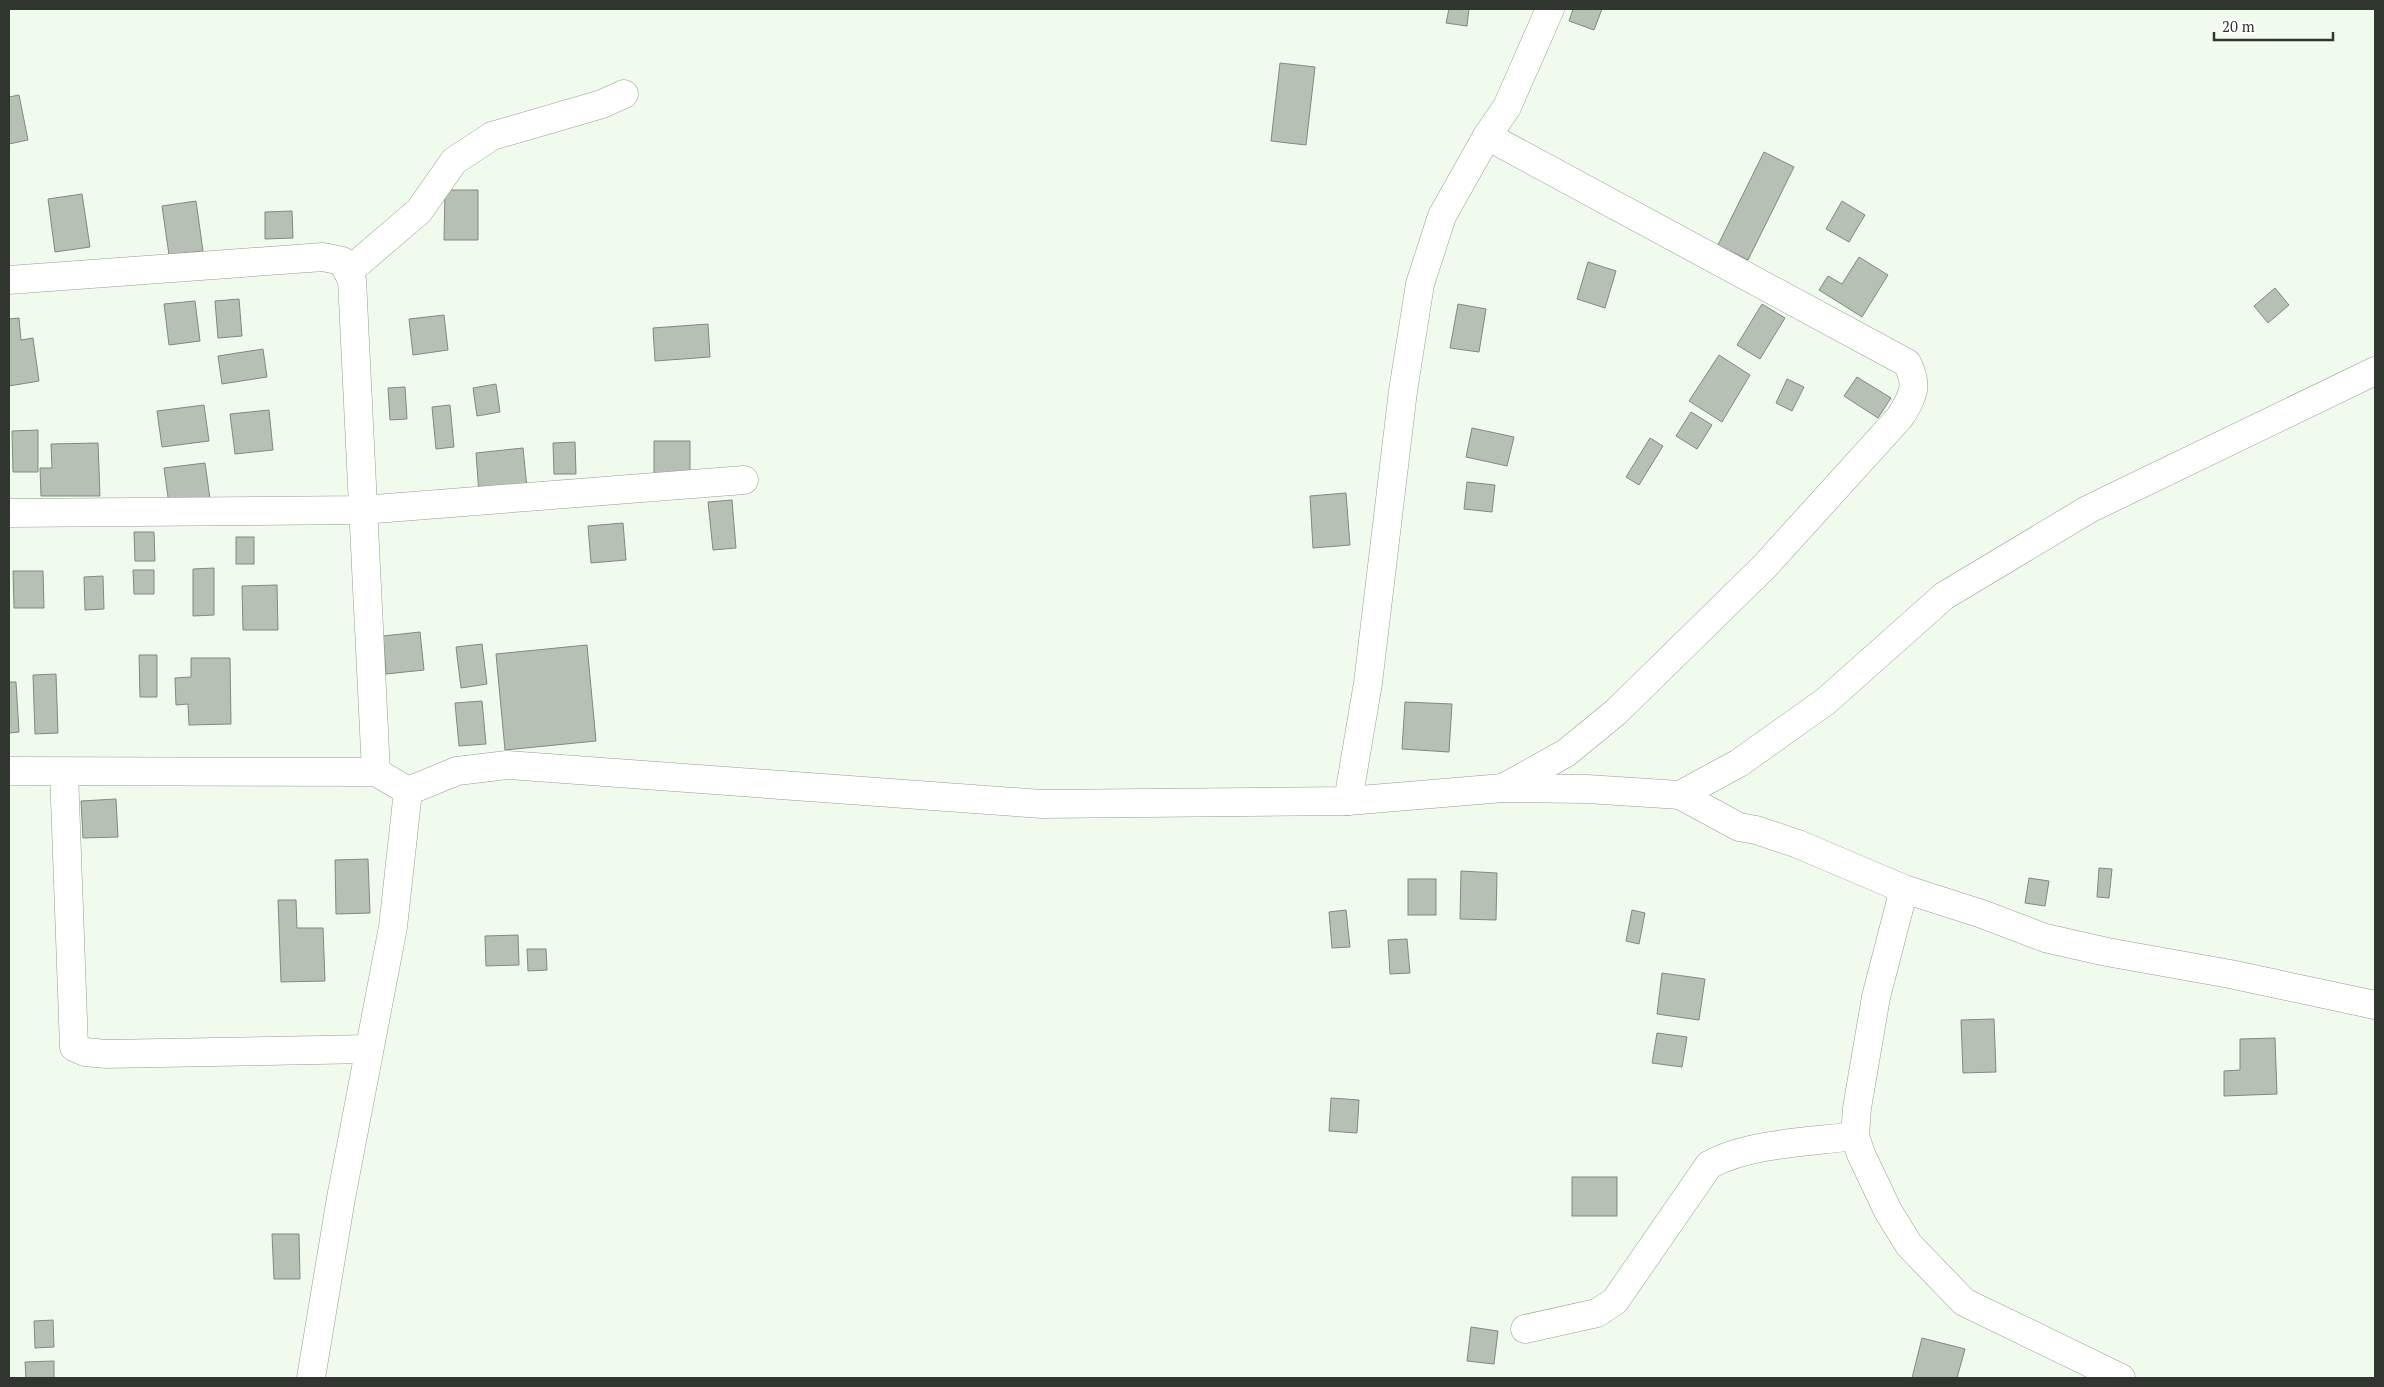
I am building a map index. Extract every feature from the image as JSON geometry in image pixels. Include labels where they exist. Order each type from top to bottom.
[{"type":"street","points":[[1348,801],[1368,683],[1404,391],[1420,284],[1442,216],[1487,136],[1507,107],[1550,9]]},
{"type":"street","points":[[349,270],[419,210],[454,160],[492,136],[602,104],[624,94]]},
{"type":"street","points":[[1487,136],[1907,363],[1913,374],[1914,384],[1914,394],[1894,424],[1765,566],[1616,712],[1566,753],[1502,788]]},
{"type":"street","points":[[9,280],[323,257],[342,261],[349,270],[352,280],[376,772]]},
{"type":"street","points":[[1680,795],[1739,763],[1826,701],[1944,596],[2089,509],[2375,371]]},
{"type":"street","points":[[9,514],[362,510],[744,480]]},
{"type":"street","points":[[408,791],[457,771],[507,766],[1042,804],[1348,801],[1502,788],[1587,788],[1680,795],[1739,827],[1756,830],[1798,844],[1904,889],[1982,914],[2045,938],[2107,952],[2230,974],[2375,1005]]},
{"type":"street","points":[[9,771],[376,772],[408,791]]},
{"type":"street","points":[[64,772],[74,1047],[85,1052],[106,1054],[369,1049]]},
{"type":"street","points":[[311,1378],[341,1198],[393,927],[408,791]]},
{"type":"street","points":[[1904,889],[1876,997],[1857,1108],[1855,1136],[1861,1154],[1888,1211],[1909,1246],[1964,1302],[2121,1378]]},
{"type":"street","points":[[1525,1328],[1562,1322],[1597,1313],[1615,1301],[1709,1165],[1723,1157],[1759,1149],[1855,1136]]},
{"type":"building","points":[[1449,9],[1469,9],[1467,26],[1446,23]]},
{"type":"building","points":[[1573,9],[1602,9],[1594,30],[1569,21]]},
{"type":"building","points":[[1280,63],[1315,67],[1306,145],[1271,141]]},
{"type":"building","points":[[19,95],[28,140],[9,144],[9,97]]},
{"type":"building","points":[[1764,152],[1794,167],[1748,260],[1718,245]]},
{"type":"building","points":[[445,190],[478,190],[478,240],[444,240]]},
{"type":"building","points":[[82,194],[90,247],[55,252],[48,199]]},
{"type":"building","points":[[196,201],[203,251],[169,255],[162,206]]},
{"type":"building","points":[[1842,201],[1865,215],[1849,242],[1826,229]]},
{"type":"building","points":[[292,211],[293,238],[265,239],[265,212]]},
{"type":"building","points":[[1859,257],[1888,275],[1862,317],[1819,290],[1828,276],[1842,284]]},
{"type":"building","points":[[1588,262],[1616,271],[1605,308],[1577,299]]},
{"type":"building","points":[[2275,288],[2289,305],[2268,323],[2254,306]]},
{"type":"building","points":[[239,299],[242,336],[218,338],[215,301]]},
{"type":"building","points":[[195,301],[200,341],[169,345],[164,304]]},
{"type":"building","points":[[1458,304],[1486,309],[1479,352],[1450,348]]},
{"type":"building","points":[[1762,304],[1785,318],[1760,359],[1737,345]]},
{"type":"building","points":[[444,315],[448,350],[413,355],[409,319]]},
{"type":"building","points":[[19,318],[21,340],[33,338],[39,381],[9,386],[9,319]]},
{"type":"building","points":[[708,324],[710,357],[655,361],[653,328]]},
{"type":"building","points":[[263,349],[267,377],[222,384],[218,356]]},
{"type":"building","points":[[1719,355],[1750,375],[1722,422],[1689,401]]},
{"type":"building","points":[[1857,377],[1891,398],[1878,418],[1844,396]]},
{"type":"building","points":[[1787,379],[1804,387],[1792,411],[1776,403]]},
{"type":"building","points":[[496,384],[500,412],[477,416],[473,388]]},
{"type":"building","points":[[405,387],[407,419],[390,420],[388,388]]},
{"type":"building","points":[[204,405],[209,441],[162,447],[157,411]]},
{"type":"building","points":[[450,405],[454,447],[436,449],[432,407]]},
{"type":"building","points":[[269,410],[273,450],[235,454],[230,414]]},
{"type":"building","points":[[1691,412],[1712,425],[1697,449],[1676,436]]},
{"type":"building","points":[[1472,428],[1514,437],[1507,466],[1466,457]]},
{"type":"building","points":[[38,430],[38,472],[13,472],[12,431]]},
{"type":"building","points":[[1650,438],[1663,446],[1639,485],[1626,477]]},
{"type":"building","points":[[654,441],[690,441],[690,477],[654,478]]},
{"type":"building","points":[[575,442],[576,474],[554,474],[553,443]]},
{"type":"building","points":[[98,443],[100,496],[41,496],[40,468],[52,468],[51,444]]},
{"type":"building","points":[[523,448],[527,488],[479,494],[476,453]]},
{"type":"building","points":[[205,463],[210,499],[169,504],[164,468]]},
{"type":"building","points":[[1467,482],[1495,485],[1492,512],[1464,509]]},
{"type":"building","points":[[1346,493],[1350,545],[1313,548],[1310,496]]},
{"type":"building","points":[[732,500],[736,548],[713,550],[708,502]]},
{"type":"building","points":[[623,523],[626,560],[591,563],[588,526]]},
{"type":"building","points":[[134,532],[154,532],[155,561],[135,561]]},
{"type":"building","points":[[236,537],[254,537],[254,564],[236,564]]},
{"type":"building","points":[[214,568],[214,615],[193,616],[193,569]]},
{"type":"building","points":[[133,570],[154,570],[154,594],[134,594]]},
{"type":"building","points":[[13,571],[43,571],[44,608],[14,608]]},
{"type":"building","points":[[103,576],[104,609],[85,610],[84,577]]},
{"type":"building","points":[[277,585],[278,630],[243,630],[242,586]]},
{"type":"building","points":[[420,632],[424,670],[386,674],[383,636]]},
{"type":"building","points":[[482,644],[487,684],[461,688],[456,647]]},
{"type":"building","points":[[587,645],[596,741],[505,750],[496,654]]},
{"type":"building","points":[[139,655],[157,655],[157,697],[140,697]]},
{"type":"building","points":[[191,658],[230,658],[231,724],[189,725],[188,704],[176,705],[175,678],[191,677]]},
{"type":"building","points":[[56,674],[58,733],[35,734],[33,675]]},
{"type":"building","points":[[9,682],[16,682],[19,732],[9,733]]},
{"type":"building","points":[[482,701],[486,744],[459,746],[455,703]]},
{"type":"building","points":[[1405,702],[1452,704],[1449,752],[1402,749]]},
{"type":"building","points":[[116,799],[118,837],[83,838],[81,801]]},
{"type":"building","points":[[368,859],[370,913],[336,914],[335,860]]},
{"type":"building","points":[[2099,868],[2112,869],[2109,898],[2097,897]]},
{"type":"building","points":[[1461,871],[1497,873],[1496,920],[1460,919]]},
{"type":"building","points":[[2029,878],[2049,881],[2045,906],[2025,903]]},
{"type":"building","points":[[1408,879],[1436,879],[1436,915],[1408,915]]},
{"type":"building","points":[[278,900],[296,900],[297,928],[323,928],[325,981],[281,982]]},
{"type":"building","points":[[1346,910],[1350,947],[1332,948],[1329,912]]},
{"type":"building","points":[[1632,910],[1645,913],[1639,944],[1626,941]]},
{"type":"building","points":[[518,935],[519,965],[486,966],[485,936]]},
{"type":"building","points":[[1407,939],[1410,973],[1390,974],[1388,940]]},
{"type":"building","points":[[527,949],[546,949],[547,970],[528,971]]},
{"type":"building","points":[[1662,973],[1705,979],[1699,1020],[1657,1014]]},
{"type":"building","points":[[1994,1019],[1996,1072],[1963,1073],[1961,1020]]},
{"type":"building","points":[[1657,1033],[1687,1037],[1682,1067],[1652,1063]]},
{"type":"building","points":[[2275,1038],[2277,1094],[2224,1096],[2224,1071],[2240,1070],[2240,1039]]},
{"type":"building","points":[[1331,1098],[1359,1100],[1357,1133],[1329,1131]]},
{"type":"building","points":[[1572,1177],[1617,1177],[1617,1216],[1572,1216]]},
{"type":"building","points":[[272,1234],[299,1234],[300,1279],[274,1279]]},
{"type":"building","points":[[53,1320],[54,1347],[35,1348],[34,1321]]},
{"type":"building","points":[[1471,1327],[1498,1331],[1494,1364],[1467,1361]]},
{"type":"building","points":[[1922,1338],[1965,1349],[1957,1378],[1912,1378]]},
{"type":"building","points":[[54,1361],[54,1378],[26,1378],[25,1362]]}]
